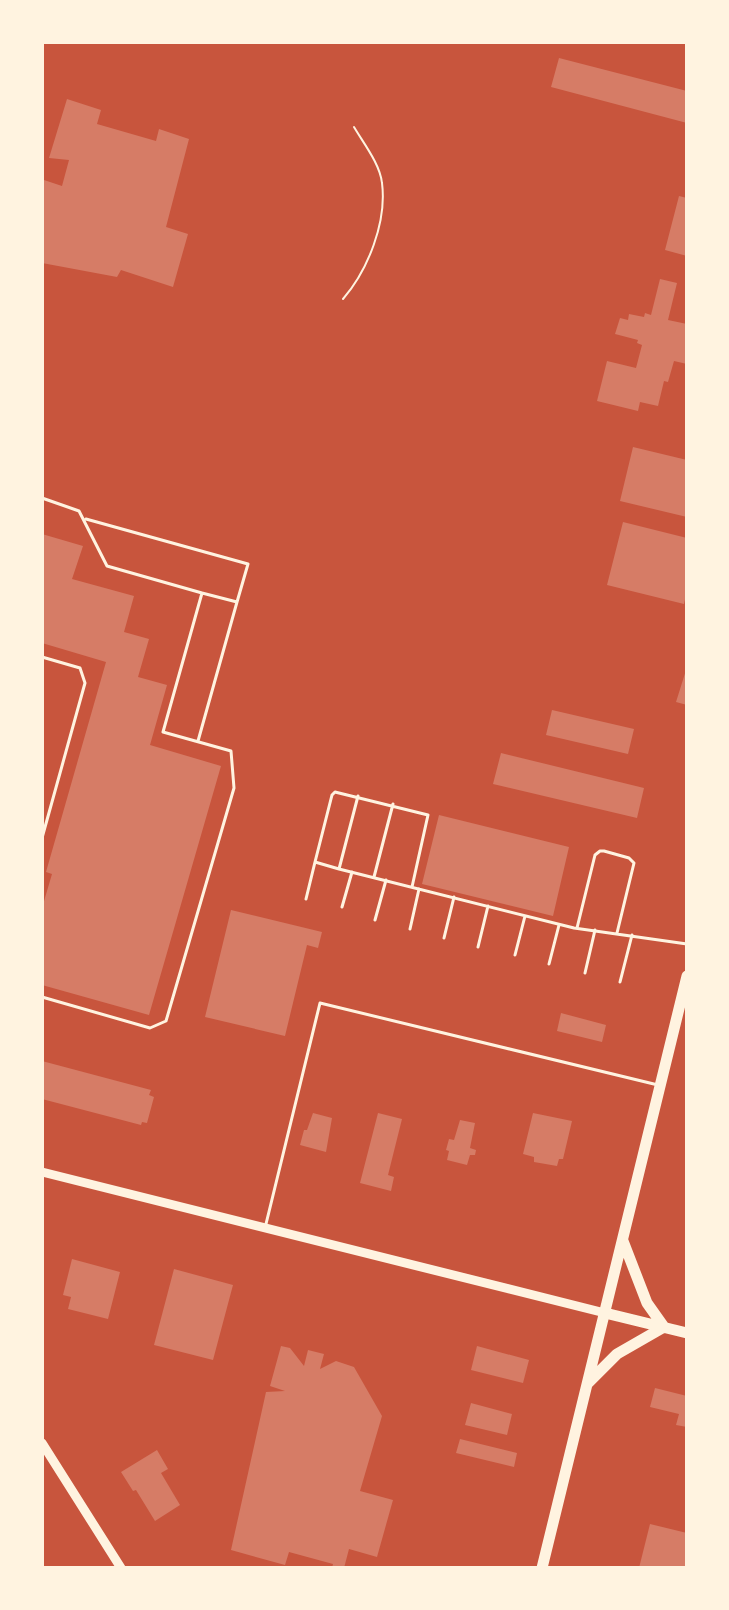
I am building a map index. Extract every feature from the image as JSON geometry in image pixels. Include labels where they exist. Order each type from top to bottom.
[{"type":"highway","points":[[542,1568],[687,976]]},
{"type":"highway","points":[[623,1240],[647,1303],[664,1327]]},
{"type":"highway","points":[[605,1313],[687,1333]]},
{"type":"highway","points":[[587,1385],[617,1354],[664,1327]]},
{"type":"main road","points":[[42,1172],[605,1313]]},
{"type":"main road","points":[[42,1443],[121,1568]]},
{"type":"lane","points":[[42,498],[79,511],[107,566],[237,602]]},
{"type":"lane","points":[[85,519],[248,564],[197,742]]},
{"type":"lane","points":[[42,997],[150,1028],[166,1021],[234,788],[231,751],[163,732],[202,593]]},
{"type":"lane","points":[[42,657],[80,668],[85,683],[42,838]]},
{"type":"lane","points":[[306,899],[332,795],[338,791],[428,815],[412,887]]},
{"type":"lane","points":[[339,869],[358,796]]},
{"type":"lane","points":[[374,877],[393,804]]},
{"type":"lane","points":[[42,812],[49,814]]},
{"type":"lane","points":[[577,928],[595,855],[604,851],[629,858],[634,863],[617,933]]},
{"type":"lane","points":[[315,862],[577,928],[687,944]]},
{"type":"lane","points":[[342,907],[352,872]]},
{"type":"lane","points":[[375,920],[386,880]]},
{"type":"lane","points":[[410,929],[419,889]]},
{"type":"lane","points":[[444,938],[454,897]]},
{"type":"lane","points":[[478,947],[488,906]]},
{"type":"lane","points":[[515,955],[525,916]]},
{"type":"lane","points":[[549,964],[559,924]]},
{"type":"lane","points":[[585,973],[595,930]]},
{"type":"lane","points":[[620,982],[632,935]]},
{"type":"lane","points":[[265,1228],[320,1003],[660,1086]]},
{"type":"path","points":[[343,299],[363,272],[382,204],[382,181],[354,127]]},
{"type":"building","points":[[559,58],[687,91],[687,123],[551,87]]},
{"type":"building","points":[[67,99],[101,110],[97,124],[156,141],[159,129],[189,139],[166,227],[188,234],[173,287],[121,270],[117,277],[42,263],[42,187],[44,180],[62,186],[69,160],[49,158]]},
{"type":"building","points":[[679,196],[687,198],[687,256],[665,250]]},
{"type":"building","points":[[660,279],[677,283],[668,320],[687,324],[687,364],[674,361],[668,382],[664,381],[658,406],[640,402],[638,411],[597,401],[607,361],[636,368],[642,345],[637,343],[638,340],[615,334],[620,318],[628,320],[629,314],[651,315]]},
{"type":"building","points":[[633,447],[687,460],[687,517],[620,501]]},
{"type":"building","points":[[623,522],[687,538],[684,604],[607,585]]},
{"type":"building","points":[[42,534],[83,546],[72,579],[134,596],[124,632],[149,639],[138,677],[167,685],[150,745],[221,766],[149,1015],[42,985],[42,908],[52,874],[46,872],[106,662],[42,643]]},
{"type":"building","points":[[687,667],[687,705],[676,702]]},
{"type":"building","points":[[552,710],[634,729],[628,754],[546,735]]},
{"type":"building","points":[[501,753],[644,788],[637,818],[493,784]]},
{"type":"building","points":[[439,815],[569,847],[553,916],[422,884]]},
{"type":"building","points":[[231,910],[322,932],[318,948],[307,945],[285,1036],[205,1017]]},
{"type":"building","points":[[561,1013],[606,1025],[602,1042],[557,1031]]},
{"type":"building","points":[[42,1061],[151,1090],[149,1095],[154,1097],[147,1123],[142,1122],[141,1125],[42,1099]]},
{"type":"building","points":[[313,1113],[332,1118],[326,1152],[300,1145]]},
{"type":"building","points":[[378,1113],[402,1119],[388,1175],[394,1177],[391,1191],[360,1183]]},
{"type":"building","points":[[533,1113],[572,1121],[563,1159],[559,1159],[557,1166],[534,1162],[534,1157],[523,1154]]},
{"type":"building","points":[[460,1120],[475,1123],[470,1148],[476,1150],[475,1155],[470,1155],[467,1165],[447,1160],[449,1139],[454,1140]]},
{"type":"building","points":[[72,1259],[120,1272],[108,1319],[68,1309],[71,1297],[63,1295]]},
{"type":"building","points":[[174,1269],[233,1285],[213,1360],[154,1345]]},
{"type":"building","points":[[281,1346],[290,1348],[304,1366],[308,1350],[324,1354],[320,1369],[336,1361],[354,1367],[382,1416],[360,1491],[393,1500],[377,1557],[349,1549],[344,1568],[332,1568],[333,1564],[289,1552],[285,1565],[231,1550],[266,1392],[285,1391],[270,1386]]},
{"type":"building","points":[[477,1346],[529,1360],[523,1383],[471,1370]]},
{"type":"building","points":[[655,1388],[687,1396],[687,1427],[676,1425],[679,1414],[650,1407]]},
{"type":"building","points":[[471,1403],[512,1414],[507,1435],[465,1425]]},
{"type":"building","points":[[460,1439],[517,1453],[514,1467],[456,1453]]},
{"type":"building","points":[[157,1450],[168,1469],[161,1473],[180,1505],[155,1521],[121,1472]]},
{"type":"building","points":[[650,1524],[687,1533],[687,1568],[639,1568]]}]
